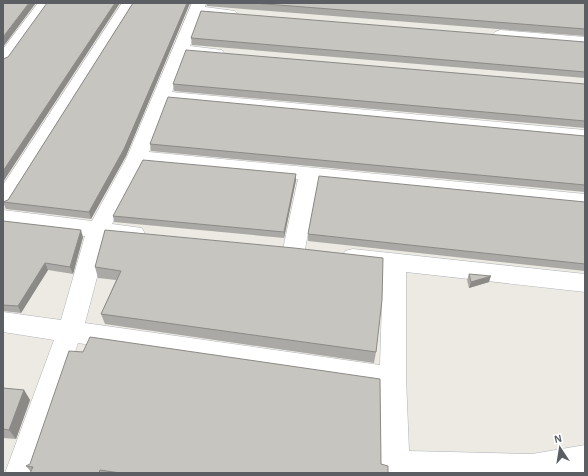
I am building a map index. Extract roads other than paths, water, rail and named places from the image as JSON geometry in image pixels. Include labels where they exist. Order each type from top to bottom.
[{"type":"street","points":[[3,60],[45,3]]},
{"type":"street","points":[[3,201],[129,3]]},
{"type":"street","points":[[20,473],[70,331],[98,230],[137,157],[197,7],[243,15]]},
{"type":"street","points":[[490,34],[585,42]]},
{"type":"street","points":[[180,50],[235,55]]},
{"type":"street","points":[[161,96],[585,136]]},
{"type":"street","points":[[137,157],[585,201]]},
{"type":"street","points":[[294,249],[309,174]]},
{"type":"street","points":[[3,218],[153,236]]},
{"type":"street","points":[[271,247],[585,284]]},
{"type":"street","points":[[395,262],[393,378],[395,469],[533,470],[585,459]]},
{"type":"street","points":[[3,322],[393,378]]}]
